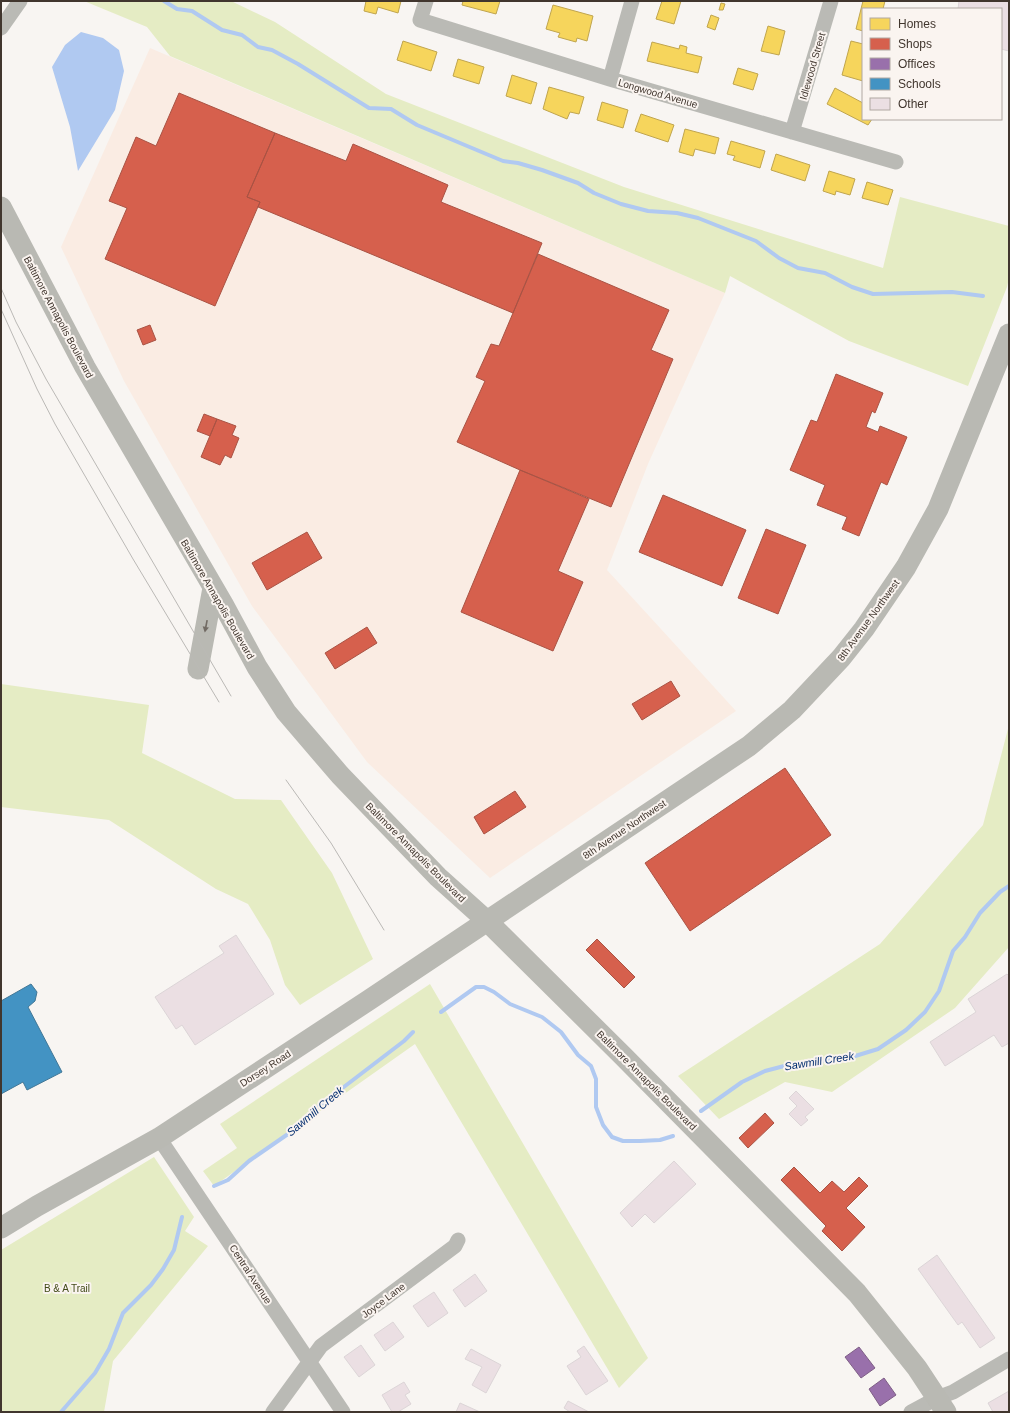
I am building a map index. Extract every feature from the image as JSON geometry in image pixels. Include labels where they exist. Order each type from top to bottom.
[{"type":"main road","name":"Baltimore Annapolis Boulevard","points":[[1,207],[85,367],[257,667],[286,712],[351,786],[438,877],[487,921],[629,1061],[857,1293],[896,1341],[941,1405]]},
{"type":"main road","name":"8th Avenue Northwest","points":[[487,921],[749,746],[792,710],[841,658],[864,629],[906,567],[938,509],[1009,334]]},
{"type":"main road","points":[[198,669],[213,588]]},
{"type":"main road","name":"Dorsey Road","points":[[1,1228],[158,1138],[487,921]]},
{"type":"main road","name":"Dorsey Road","points":[[1,1220],[37,1206]]},
{"type":"street","points":[[1,28],[20,1]]},
{"type":"street","name":"Longwood Avenue","points":[[426,1],[420,20],[610,79],[896,162]]},
{"type":"street","points":[[610,79],[632,1]]},
{"type":"street","name":"Idlewood Street","points":[[792,132],[831,1]]},
{"type":"street","name":"Central Avenue","points":[[158,1138],[343,1412]]},
{"type":"street","name":"Joyce Lane","points":[[273,1412],[321,1346],[455,1246],[458,1240]]},
{"type":"street","points":[[911,1412],[941,1405],[953,1392],[1009,1359]]},
{"type":"shaded area","points":[[150,48],[725,293],[648,464],[607,570],[736,711],[490,878],[367,762],[252,606],[124,381],[61,247]]},
{"type":"green space","points":[[84,1],[231,1],[275,22],[386,94],[624,187],[883,268],[900,197],[1009,226],[1009,278],[1007,287],[968,386],[849,341],[730,276],[725,293],[170,56],[147,27]]},
{"type":"green space","points":[[1,684],[149,705],[142,753],[235,799],[281,800],[332,873],[373,959],[300,1005],[285,985],[270,940],[248,904],[216,889],[109,820],[1,807]]},
{"type":"green space","points":[[1009,725],[1009,947],[955,1008],[832,1092],[785,1082],[719,1119],[678,1076],[880,944],[983,825]]},
{"type":"green space","points":[[430,984],[648,1358],[619,1388],[415,1044],[214,1186],[203,1171],[237,1148],[220,1124]]},
{"type":"green space","name":"B & A Trail","points":[[154,1157],[194,1217],[185,1231],[208,1246],[113,1361],[104,1412],[1,1412],[1,1250]]},
{"type":"water","points":[[81,32],[103,38],[119,50],[124,71],[115,110],[78,171],[70,127],[52,67],[65,45]]},
{"type":"building: Homes","points":[[366,1],[401,1],[398,13],[378,7],[376,14],[364,11]]},
{"type":"building: Homes","points":[[463,1],[500,1],[496,14],[462,5]]},
{"type":"building: Homes","points":[[662,1],[681,1],[674,24],[656,19]]},
{"type":"building: Homes","points":[[863,1],[885,1],[883,8],[862,8],[862,31],[856,29]]},
{"type":"building: Homes","points":[[721,3],[725,4],[723,10],[719,10]]},
{"type":"building: Homes","points":[[553,5],[593,16],[587,41],[577,38],[576,42],[558,37],[560,33],[546,29]]},
{"type":"building: Homes","points":[[711,15],[719,18],[715,30],[707,27]]},
{"type":"building: Homes","points":[[768,26],[785,31],[779,55],[761,51]]},
{"type":"building: Homes","points":[[403,41],[437,52],[431,71],[397,60]]},
{"type":"building: Homes","points":[[851,41],[862,44],[862,81],[842,75]]},
{"type":"building: Homes","points":[[652,42],[679,49],[680,45],[687,47],[686,53],[702,57],[698,73],[647,61]]},
{"type":"building: Homes","points":[[458,59],[484,67],[479,84],[453,76]]},
{"type":"building: Homes","points":[[738,68],[758,74],[753,90],[733,84]]},
{"type":"building: Homes","points":[[512,75],[537,83],[531,104],[506,96]]},
{"type":"building: Homes","points":[[549,87],[584,97],[579,114],[570,112],[567,119],[543,109]]},
{"type":"building: Homes","points":[[835,88],[862,102],[862,120],[871,120],[868,125],[827,104]]},
{"type":"building: Homes","points":[[602,102],[628,110],[623,128],[597,120]]},
{"type":"building: Homes","points":[[641,114],[674,125],[668,142],[635,131]]},
{"type":"building: Homes","points":[[685,129],[719,138],[715,154],[695,149],[693,156],[679,152]]},
{"type":"building: Homes","points":[[731,141],[765,151],[760,168],[733,160],[735,156],[727,154]]},
{"type":"building: Homes","points":[[776,154],[810,165],[805,181],[771,170]]},
{"type":"building: Homes","points":[[829,171],[855,179],[850,195],[836,191],[835,195],[823,191]]},
{"type":"building: Homes","points":[[867,182],[893,190],[888,205],[862,198]]},
{"type":"building: Shops","points":[[179,93],[275,133],[247,197],[260,202],[215,306],[105,259],[127,208],[109,201],[136,137],[156,146]]},
{"type":"building: Shops","points":[[275,133],[346,161],[353,144],[448,185],[441,202],[542,243],[513,313],[258,207],[260,202],[247,197]]},
{"type":"building: Shops","points":[[538,254],[669,310],[651,350],[673,359],[611,507],[520,470],[457,442],[485,381],[476,377],[491,344],[499,346]]},
{"type":"building: Shops","points":[[150,325],[156,340],[143,345],[137,330]]},
{"type":"building: Shops","points":[[836,374],[883,393],[875,413],[872,411],[866,427],[878,432],[880,426],[907,437],[887,485],[881,482],[859,536],[842,529],[847,517],[817,505],[825,485],[790,470],[811,420],[817,422]]},
{"type":"building: Shops","points":[[204,414],[217,419],[210,436],[197,431]]},
{"type":"building: Shops","points":[[217,419],[236,426],[232,435],[239,438],[231,458],[225,455],[220,465],[201,457]]},
{"type":"building: Shops","points":[[520,470],[589,499],[558,571],[583,582],[553,651],[461,612]]},
{"type":"building: Shops","points":[[663,495],[746,530],[722,586],[639,552]]},
{"type":"building: Shops","points":[[766,529],[806,545],[778,614],[738,598]]},
{"type":"building: Shops","points":[[307,532],[322,558],[267,590],[252,563]]},
{"type":"building: Shops","points":[[367,627],[377,643],[335,669],[325,653]]},
{"type":"building: Shops","points":[[671,681],[680,696],[642,720],[632,704]]},
{"type":"building: Shops","points":[[785,768],[831,835],[690,931],[645,863]]},
{"type":"building: Shops","points":[[515,791],[526,807],[484,834],[474,817]]},
{"type":"building: Shops","points":[[597,939],[635,977],[624,988],[586,950]]},
{"type":"building: Shops","points":[[765,1113],[774,1123],[748,1148],[739,1138]]},
{"type":"building: Shops","points":[[794,1167],[820,1193],[832,1181],[844,1192],[859,1177],[868,1186],[846,1208],[865,1227],[842,1251],[822,1231],[826,1226],[781,1180]]},
{"type":"building: Offices","points":[[859,1347],[875,1368],[861,1378],[845,1357]]},
{"type":"building: Offices","points":[[884,1378],[896,1395],[880,1406],[869,1389]]},
{"type":"building: Schools","points":[[31,984],[37,992],[35,1001],[28,1007],[62,1072],[27,1090],[23,1082],[1,1094],[1,1001]]},
{"type":"building: Other","points":[[959,1],[1009,1],[1009,51],[1002,49],[1002,8],[958,8]]},
{"type":"building: Other","points":[[236,935],[274,994],[195,1045],[182,1025],[176,1029],[155,997],[224,953],[219,946]]},
{"type":"building: Other","points":[[1007,974],[1009,976],[1009,1043],[1002,1047],[994,1035],[945,1066],[930,1042],[976,1012],[968,999]]},
{"type":"building: Other","points":[[796,1091],[814,1109],[805,1117],[808,1120],[801,1126],[789,1114],[797,1106],[789,1098]]},
{"type":"building: Other","points":[[674,1161],[696,1184],[654,1223],[645,1214],[632,1227],[620,1213]]},
{"type":"building: Other","points":[[937,1255],[995,1338],[980,1348],[962,1322],[958,1325],[918,1269]]},
{"type":"building: Other","points":[[475,1274],[487,1291],[465,1307],[453,1290]]},
{"type":"building: Other","points":[[434,1292],[448,1313],[428,1327],[413,1306]]},
{"type":"building: Other","points":[[393,1322],[404,1337],[385,1351],[374,1335]]},
{"type":"building: Other","points":[[361,1345],[375,1365],[359,1377],[344,1357]]},
{"type":"building: Other","points":[[584,1346],[608,1381],[586,1395],[567,1366],[581,1357],[577,1351]]},
{"type":"building: Other","points":[[471,1349],[501,1365],[486,1393],[472,1385],[482,1367],[465,1359]]},
{"type":"building: Other","points":[[404,1382],[410,1392],[405,1395],[411,1404],[398,1412],[392,1412],[382,1395]]},
{"type":"building: Other","points":[[1009,1391],[1009,1412],[993,1412],[988,1403]]},
{"type":"building: Other","points":[[568,1401],[589,1412],[570,1412],[564,1408]]},
{"type":"building: Other","points":[[460,1403],[480,1412],[456,1412]]},
{"type":"waterway","points":[[164,1],[177,9],[192,11],[222,30],[242,35],[258,47],[272,50],[298,64],[369,108],[391,109],[417,125],[503,161],[518,163],[542,170],[578,183],[594,193],[621,204],[648,211],[677,213],[698,218],[756,241],[779,258],[798,268],[825,273],[852,287],[873,294],[952,292],[983,296]]},
{"type":"waterway","name":"Sawmill Creek","points":[[701,1111],[742,1082],[765,1071],[788,1065],[852,1057],[878,1049],[906,1030],[925,1012],[939,991],[953,951],[965,937],[980,913],[1000,892],[1009,886]]},
{"type":"waterway","name":"Sawmill Creek","points":[[441,1012],[476,987],[484,987],[494,992],[510,1004],[542,1017],[561,1032],[578,1055],[591,1066],[596,1079],[596,1107],[603,1125],[612,1137],[623,1141],[640,1141],[660,1140],[673,1136]]},
{"type":"waterway","name":"Sawmill Creek","points":[[214,1186],[228,1180],[249,1161],[288,1134],[315,1109],[404,1041],[413,1032]]},
{"type":"waterway","name":"Sawmill Creek","points":[[61,1412],[95,1373],[109,1349],[123,1313],[151,1285],[163,1269],[174,1250],[182,1217]]},
{"type":"tram line","points":[[1,288],[16,322],[46,379],[231,696]]},
{"type":"tram line","points":[[1,309],[37,389],[55,424],[133,559],[219,702]]},
{"type":"tram line","points":[[286,780],[331,843],[384,930]]}]
